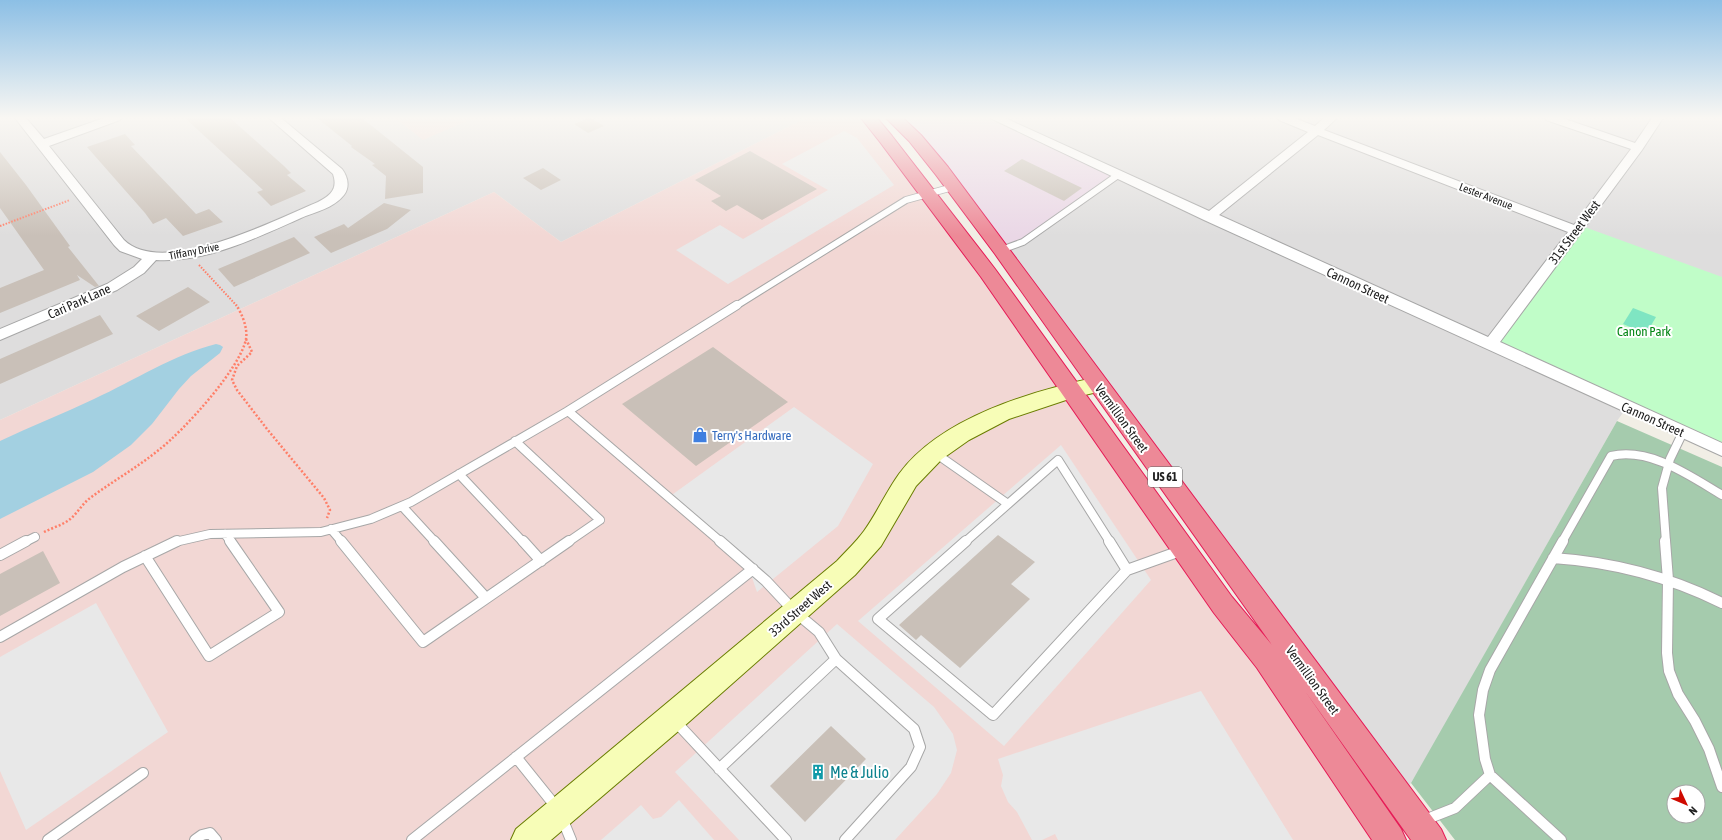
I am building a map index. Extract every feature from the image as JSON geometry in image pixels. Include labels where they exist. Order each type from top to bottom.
[{"type":"highway","name":"Vermillion Street","points":[[900,157],[988,273],[1070,391],[1223,605],[1405,833]]},
{"type":"highway","name":"Vermillion Street","points":[[929,157],[1001,250],[1098,385],[1405,833]]},
{"type":"street","name":"Tiffany Drive","points":[[52,157],[81,196],[124,248],[136,253],[168,258],[196,253],[230,243],[322,206],[335,198],[342,189],[342,180],[338,172],[320,157]]},
{"type":"street","name":"Cannon Street","points":[[1079,157],[1722,450]]},
{"type":"street","points":[[1209,217],[1283,157]]},
{"type":"street","name":"Lester Avenue","points":[[1385,157],[1576,230]]},
{"type":"street","name":"31st Street West","points":[[1490,345],[1631,157]]},
{"type":"street","name":"Cari Park Lane","points":[[0,335],[112,287],[139,270],[153,256]]},
{"type":"street","name":"33rd Street West","points":[[527,840],[672,718],[846,568],[872,539],[908,480],[934,453],[961,434],[1001,413],[1070,391],[1098,385]]},
{"type":"lane","points":[[1001,250],[1023,242],[1118,175]]},
{"type":"lane","points":[[0,637],[145,556],[178,541],[210,534],[321,532],[371,519],[402,506],[568,411],[906,200],[952,187]]},
{"type":"lane","points":[[568,411],[753,569],[796,612],[819,632],[836,659],[914,729],[920,748],[911,767],[845,840]]},
{"type":"lane","points":[[1683,432],[1668,465],[1662,488],[1668,580],[1667,653],[1669,671],[1678,694],[1695,721],[1709,749],[1722,787]]},
{"type":"lane","points":[[331,529],[423,642],[600,520],[515,441]]},
{"type":"lane","points":[[934,453],[1008,504]]},
{"type":"lane","points":[[1561,840],[1490,775],[1485,759],[1479,715],[1490,670],[1611,456],[1618,453],[1629,453],[1668,465],[1722,495]]},
{"type":"lane","points":[[1127,570],[1058,460],[878,619],[993,714],[1127,570],[1183,549]]},
{"type":"lane","points":[[459,474],[541,561]]},
{"type":"lane","points":[[402,506],[486,598]]},
{"type":"lane","points":[[145,556],[209,656],[279,612],[224,534]]},
{"type":"lane","points":[[0,555],[35,537]]},
{"type":"lane","points":[[1553,558],[1586,560],[1613,564],[1694,589],[1722,603]]},
{"type":"lane","points":[[412,840],[753,569]]},
{"type":"lane","points":[[719,769],[836,659]]},
{"type":"lane","points":[[672,718],[786,840]]},
{"type":"lane","points":[[516,757],[560,812],[571,840]]},
{"type":"lane","points":[[48,840],[143,773]]},
{"type":"lane","points":[[1405,833],[1455,808],[1490,775]]},
{"type":"lane","points":[[195,840],[202,835],[210,833],[216,840]]},
{"type":"path","points":[[0,226],[81,196]]},
{"type":"path","points":[[196,253],[196,261],[240,310],[244,323],[246,339],[252,352],[237,366],[232,380],[237,390],[267,429],[324,498],[330,510],[321,532]]},
{"type":"path","points":[[35,537],[69,520],[89,499],[118,480],[161,448],[203,407],[236,362],[246,339]]},
{"type":"shaded area","points":[[0,157],[729,157],[561,242],[494,192],[0,420]]},
{"type":"shaded area","points":[[729,157],[899,157],[1384,840],[0,840],[0,420],[494,192],[561,242]]},
{"type":"shaded area","points":[[795,157],[872,157],[894,185],[728,284],[676,250],[720,225],[743,239],[828,190],[782,164]]},
{"type":"shaded area","points":[[925,157],[1080,157],[1118,175],[1023,242],[1001,250]]},
{"type":"shaded area","points":[[997,157],[1722,157],[1722,450],[1627,407],[1617,421],[1422,765],[1401,799],[1001,250]]},
{"type":"shaded area","points":[[794,407],[873,464],[838,526],[757,592],[746,560],[669,497]]},
{"type":"shaded area","points":[[1061,445],[1151,580],[1004,746],[858,621]]},
{"type":"shaded area","points":[[96,603],[168,732],[26,830],[0,771],[0,657]]},
{"type":"shaded area","points":[[837,624],[934,707],[953,734],[957,750],[951,773],[937,794],[895,840],[739,840],[675,772]]},
{"type":"shaded area","points":[[1201,691],[1293,840],[1058,840],[1055,834],[1042,840],[1032,840],[1017,812],[1008,802],[1001,786],[1003,775],[998,759]]},
{"type":"shaded area","points":[[679,800],[714,840],[601,840],[641,805],[653,819],[661,817]]},
{"type":"green space","name":"Canon Park","points":[[1579,225],[1722,277],[1722,450],[1490,345]]},
{"type":"green space","points":[[1633,308],[1656,317],[1646,334],[1623,324]]},
{"type":"green space","points":[[1617,421],[1722,467],[1722,840],[1455,840],[1411,783]]},
{"type":"water","points":[[216,344],[223,347],[220,353],[191,376],[152,424],[131,445],[93,472],[0,519],[0,441],[94,399],[169,361]]},
{"type":"building","points":[[0,157],[4,157],[70,246],[68,247],[99,286],[95,287],[77,275],[80,280],[0,313],[0,288],[44,270],[0,208]]},
{"type":"building","points":[[96,157],[142,157],[196,214],[209,209],[223,222],[183,236],[166,218],[153,224]]},
{"type":"building","points":[[227,157],[274,157],[291,173],[287,175],[306,191],[271,206],[257,192],[263,190]]},
{"type":"building","points":[[365,157],[411,157],[423,167],[423,193],[385,199],[386,176],[372,165],[375,164]]},
{"type":"building","points":[[738,157],[761,157],[817,189],[762,220],[737,205],[726,211],[711,201],[721,196],[695,180]]},
{"type":"building","points":[[1022,159],[1082,188],[1064,201],[1004,171]]},
{"type":"building","points":[[543,168],[561,180],[541,190],[523,178]]},
{"type":"building","points":[[384,203],[411,210],[387,229],[331,253],[314,237],[344,224],[348,228]]},
{"type":"building","points":[[294,237],[310,253],[234,287],[218,269]]},
{"type":"building","points":[[188,287],[210,302],[159,331],[136,316]]},
{"type":"building","points":[[100,315],[113,334],[0,384],[0,359]]},
{"type":"building","name":"Terry's Hardware","points":[[713,347],[788,402],[696,466],[622,404]]},
{"type":"building","points":[[998,535],[1035,562],[1011,584],[1030,599],[960,668],[921,635],[916,640],[899,625]]},
{"type":"building","points":[[43,551],[60,583],[0,616],[0,574]]},
{"type":"building","name":"Me & Julio","points":[[831,726],[866,759],[805,822],[770,786]]},
{"type":"place","name":"Terry's Hardware","points":[[700,435]]},
{"type":"place","name":"Me & Julio","points":[[818,772]]}]
